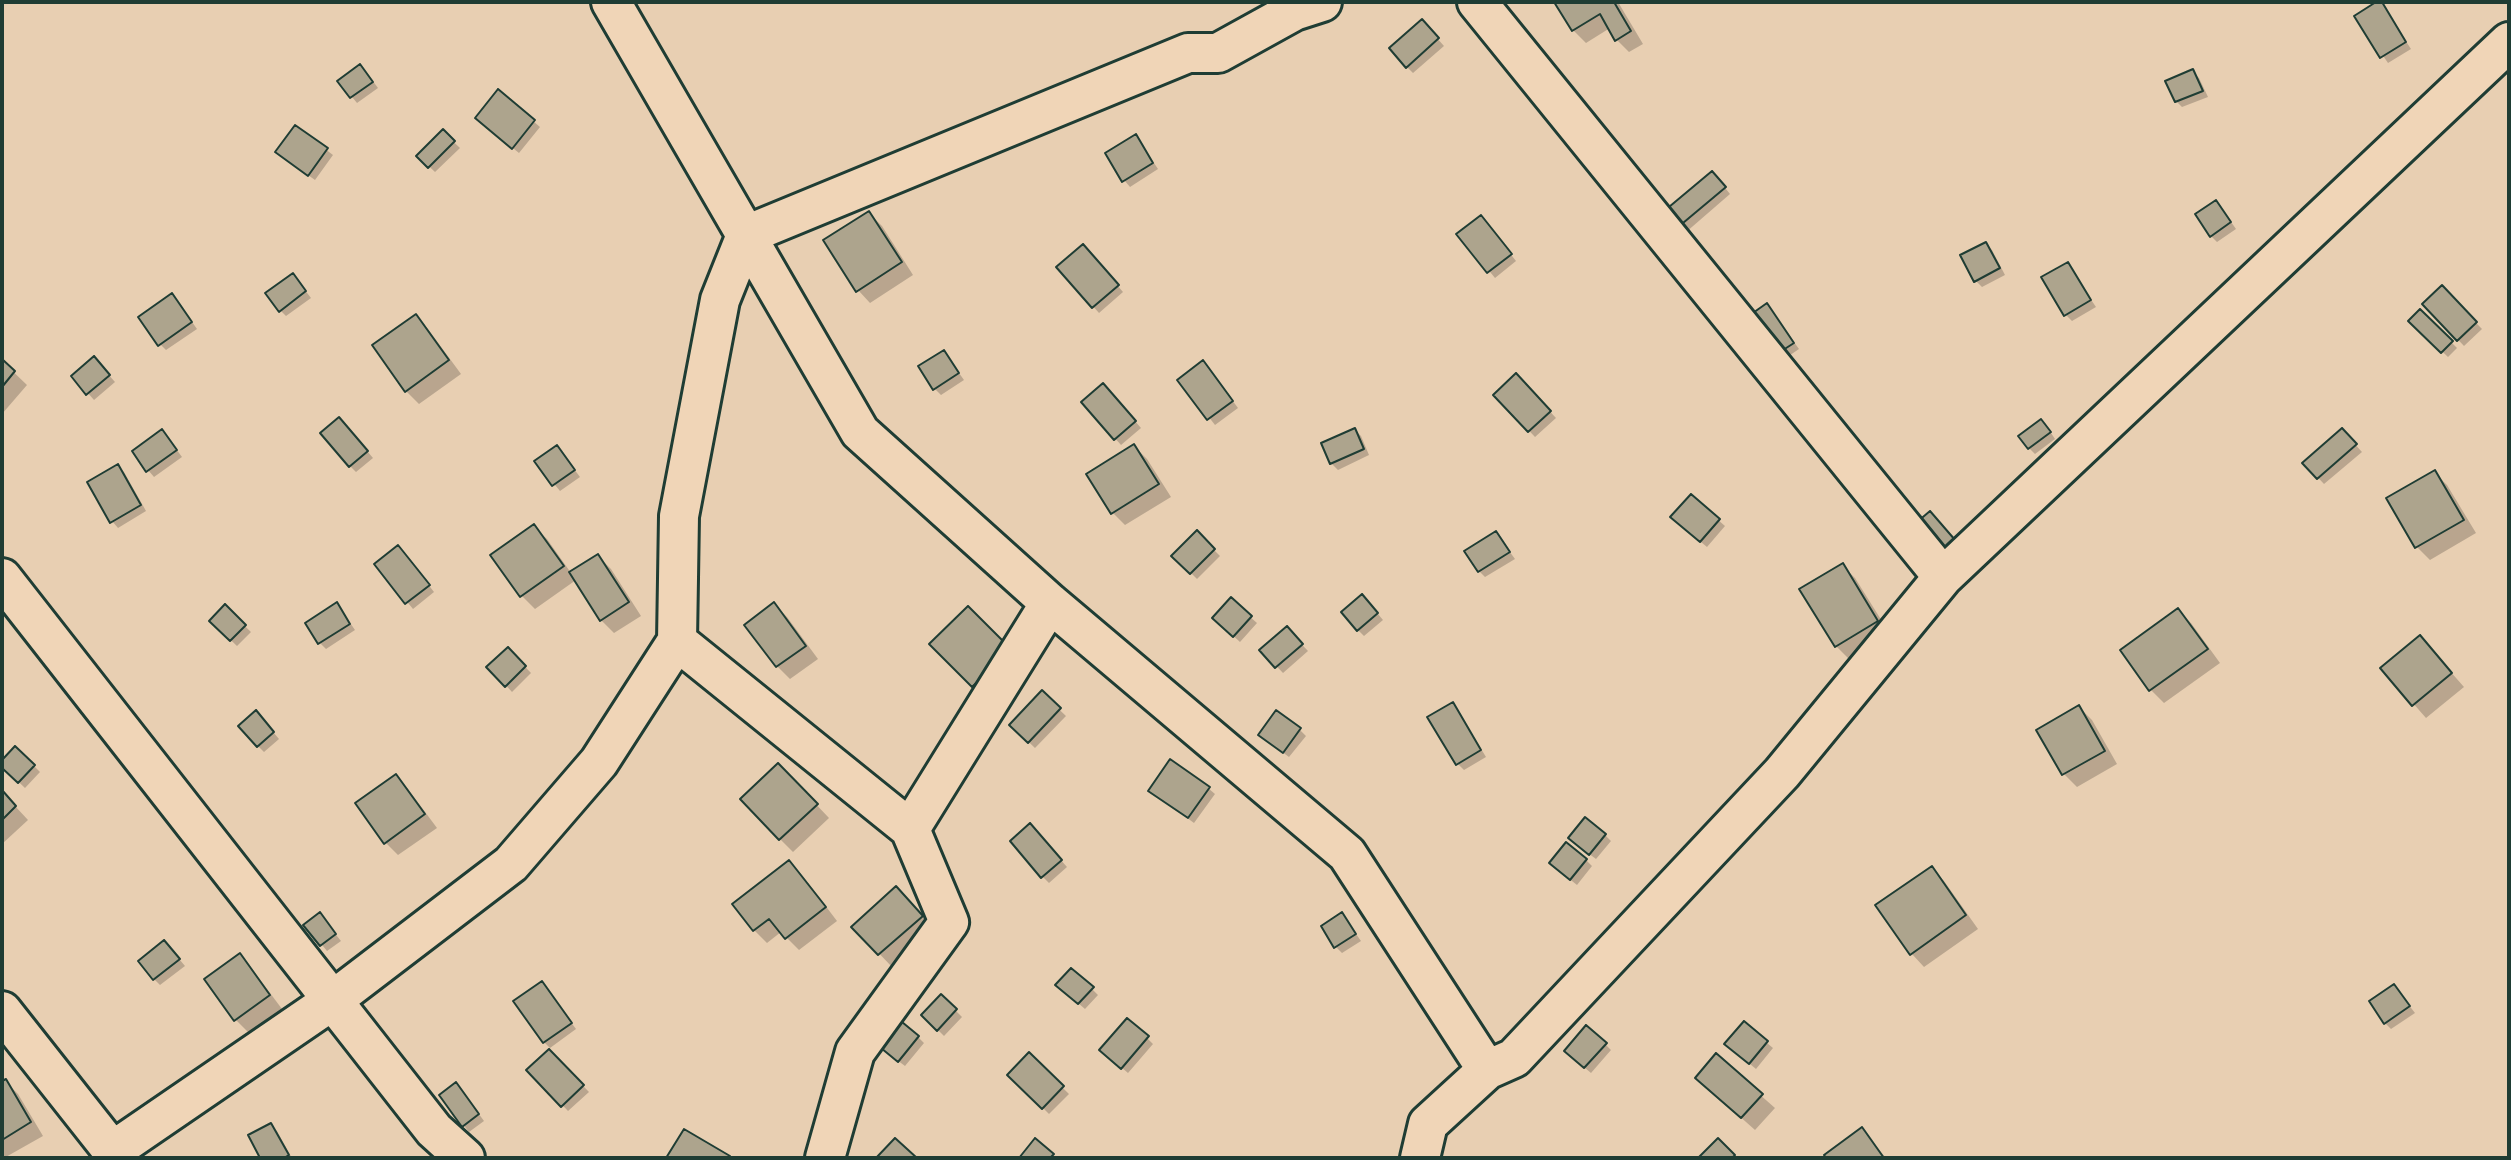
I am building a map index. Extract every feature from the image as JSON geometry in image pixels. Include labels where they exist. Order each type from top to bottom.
[{"type":"street","points":[[611,2],[860,432],[1050,603],[1347,854],[1487,1069]]},
{"type":"street","points":[[2,1011],[116,1154],[334,1000],[511,864],[599,762],[677,641],[679,516],[720,300],[746,235],[1188,52],[1218,53],[1294,11],[1322,2]]},
{"type":"street","points":[[1477,2],[1944,578]]},
{"type":"street","points":[[1420,1158],[1428,1124],[1487,1069],[1514,1058],[1782,774],[1944,578],[2509,42]]},
{"type":"street","points":[[2,578],[434,1130],[464,1158]]},
{"type":"street","points":[[910,829],[1050,603]]},
{"type":"street","points":[[677,641],[910,829],[949,922],[855,1052],[825,1158]]},
{"type":"building","points":[[1554,2],[1614,2],[1631,31],[1615,41],[1600,14],[1572,31]]},
{"type":"building","points":[[2376,2],[2382,2],[2406,42],[2380,58],[2354,16]]},
{"type":"building","points":[[1422,19],[1439,38],[1406,68],[1389,48]]},
{"type":"building","points":[[360,64],[373,82],[350,98],[337,81]]},
{"type":"building","points":[[2193,69],[2203,91],[2175,102],[2165,81]]},
{"type":"building","points":[[498,89],[535,120],[512,149],[475,118]]},
{"type":"building","points":[[295,125],[328,148],[308,176],[275,152]]},
{"type":"building","points":[[443,129],[455,141],[428,168],[416,156]]},
{"type":"building","points":[[1136,134],[1153,163],[1122,182],[1105,153]]},
{"type":"building","points":[[1712,171],[1726,187],[1677,228],[1663,212]]},
{"type":"building","points":[[2216,200],[2231,222],[2210,237],[2195,214]]},
{"type":"building","points":[[869,211],[902,262],[856,292],[823,240]]},
{"type":"building","points":[[1481,215],[1512,254],[1487,273],[1456,234]]},
{"type":"building","points":[[1986,242],[2000,268],[1974,282],[1960,255]]},
{"type":"building","points":[[1083,244],[1119,285],[1092,308],[1056,267]]},
{"type":"building","points":[[2068,262],[2091,300],[2064,316],[2041,277]]},
{"type":"building","points":[[293,273],[306,291],[279,312],[265,293]]},
{"type":"building","points":[[2442,285],[2477,322],[2457,341],[2422,304]]},
{"type":"building","points":[[172,293],[192,322],[158,346],[138,317]]},
{"type":"building","points":[[1767,303],[1794,343],[1769,359],[1743,320]]},
{"type":"building","points":[[2420,309],[2453,341],[2441,353],[2408,321]]},
{"type":"building","points":[[416,314],[449,360],[405,392],[372,345]]},
{"type":"building","points":[[944,350],[959,373],[933,390],[918,366]]},
{"type":"building","points":[[94,356],[110,375],[86,395],[71,376]]},
{"type":"building","points":[[2,359],[15,371],[2,387]]},
{"type":"building","points":[[1203,360],[1233,401],[1207,420],[1177,380]]},
{"type":"building","points":[[1516,373],[1551,411],[1528,432],[1493,395]]},
{"type":"building","points":[[1103,383],[1136,421],[1114,440],[1081,402]]},
{"type":"building","points":[[339,417],[368,451],[349,467],[320,433]]},
{"type":"building","points":[[2041,419],[2051,432],[2028,449],[2018,436]]},
{"type":"building","points":[[1355,428],[1364,449],[1330,464],[1321,443]]},
{"type":"building","points":[[2342,428],[2357,444],[2317,479],[2302,463]]},
{"type":"building","points":[[162,429],[177,450],[146,472],[132,451]]},
{"type":"building","points":[[1134,444],[1159,484],[1111,514],[1086,474]]},
{"type":"building","points":[[557,445],[575,470],[552,486],[534,461]]},
{"type":"building","points":[[118,464],[141,505],[110,523],[87,482]]},
{"type":"building","points":[[2435,470],[2464,520],[2415,548],[2386,498]]},
{"type":"building","points":[[1691,494],[1720,519],[1700,542],[1670,517]]},
{"type":"building","points":[[1930,511],[1962,548],[1941,565],[1910,528]]},
{"type":"building","points":[[534,524],[564,566],[520,597],[490,555]]},
{"type":"building","points":[[1197,530],[1215,549],[1190,574],[1171,556]]},
{"type":"building","points":[[1496,531],[1510,552],[1478,572],[1464,551]]},
{"type":"building","points":[[398,545],[430,585],[405,604],[374,564]]},
{"type":"building","points":[[598,554],[629,602],[600,621],[569,572]]},
{"type":"building","points":[[1843,563],[1878,621],[1835,647],[1799,589]]},
{"type":"building","points":[[1362,594],[1378,613],[1357,631],[1341,612]]},
{"type":"building","points":[[1231,597],[1252,616],[1233,637],[1212,618]]},
{"type":"building","points":[[337,602],[350,624],[318,644],[305,623]]},
{"type":"building","points":[[774,602],[806,646],[776,667],[744,625]]},
{"type":"building","points":[[225,604],[246,625],[230,641],[209,621]]},
{"type":"building","points":[[968,606],[1011,649],[972,687],[929,644]]},
{"type":"building","points":[[2178,608],[2208,649],[2149,691],[2120,650]]},
{"type":"building","points":[[1287,626],[1303,644],[1275,668],[1259,650]]},
{"type":"building","points":[[2420,635],[2452,673],[2412,706],[2380,668]]},
{"type":"building","points":[[508,647],[526,666],[505,687],[486,667]]},
{"type":"building","points":[[1042,690],[1061,708],[1028,743],[1009,725]]},
{"type":"building","points":[[1453,702],[1481,750],[1456,765],[1427,717]]},
{"type":"building","points":[[2079,705],[2105,751],[2062,775],[2036,730]]},
{"type":"building","points":[[256,710],[274,732],[257,747],[238,726]]},
{"type":"building","points":[[1276,710],[1301,728],[1283,753],[1258,735]]},
{"type":"building","points":[[15,746],[35,765],[18,783],[2,768],[2,760]]},
{"type":"building","points":[[1170,759],[1210,787],[1188,818],[1148,791]]},
{"type":"building","points":[[778,763],[818,804],[779,840],[740,799]]},
{"type":"building","points":[[396,774],[425,814],[384,844],[355,803]]},
{"type":"building","points":[[2,790],[16,806],[2,820]]},
{"type":"building","points":[[1585,817],[1606,834],[1589,855],[1568,838]]},
{"type":"building","points":[[1030,823],[1062,860],[1041,878],[1010,841]]},
{"type":"building","points":[[1566,842],[1587,859],[1570,880],[1549,863]]},
{"type":"building","points":[[789,860],[826,907],[785,939],[769,919],[753,931],[732,904]]},
{"type":"building","points":[[1932,866],[1966,915],[1910,955],[1875,905]]},
{"type":"building","points":[[896,886],[923,916],[878,955],[851,927]]},
{"type":"building","points":[[320,912],[336,934],[320,946],[303,925]]},
{"type":"building","points":[[1342,912],[1356,934],[1334,948],[1321,926]]},
{"type":"building","points":[[164,940],[180,959],[153,980],[138,961]]},
{"type":"building","points":[[240,953],[270,995],[234,1021],[204,979]]},
{"type":"building","points":[[1071,968],[1094,987],[1078,1004],[1055,985]]},
{"type":"building","points":[[542,981],[572,1023],[543,1043],[513,1001]]},
{"type":"building","points":[[2394,984],[2410,1006],[2384,1024],[2369,1001]]},
{"type":"building","points":[[941,994],[957,1009],[937,1031],[921,1015]]},
{"type":"building","points":[[1127,1018],[1149,1036],[1121,1069],[1099,1050]]},
{"type":"building","points":[[1744,1021],[1768,1041],[1749,1064],[1724,1044]]},
{"type":"building","points":[[902,1022],[919,1036],[898,1062],[881,1048]]},
{"type":"building","points":[[1586,1025],[1607,1043],[1584,1068],[1564,1051]]},
{"type":"building","points":[[549,1049],[584,1085],[561,1107],[526,1070]]},
{"type":"building","points":[[1029,1052],[1064,1086],[1042,1109],[1007,1075]]},
{"type":"building","points":[[1716,1053],[1763,1094],[1741,1118],[1695,1078]]},
{"type":"building","points":[[6,1079],[31,1122],[2,1140],[2,1081]]},
{"type":"building","points":[[456,1082],[479,1114],[462,1127],[439,1095]]},
{"type":"building","points":[[271,1123],[289,1155],[284,1158],[260,1158],[248,1135]]},
{"type":"building","points":[[1862,1127],[1884,1158],[1826,1158],[1824,1155]]},
{"type":"building","points":[[684,1129],[730,1156],[729,1158],[666,1158]]},
{"type":"building","points":[[895,1138],[917,1158],[876,1158]]},
{"type":"building","points":[[1035,1138],[1054,1154],[1050,1158],[1019,1158]]},
{"type":"building","points":[[1718,1138],[1735,1155],[1732,1158],[1698,1158]]}]
